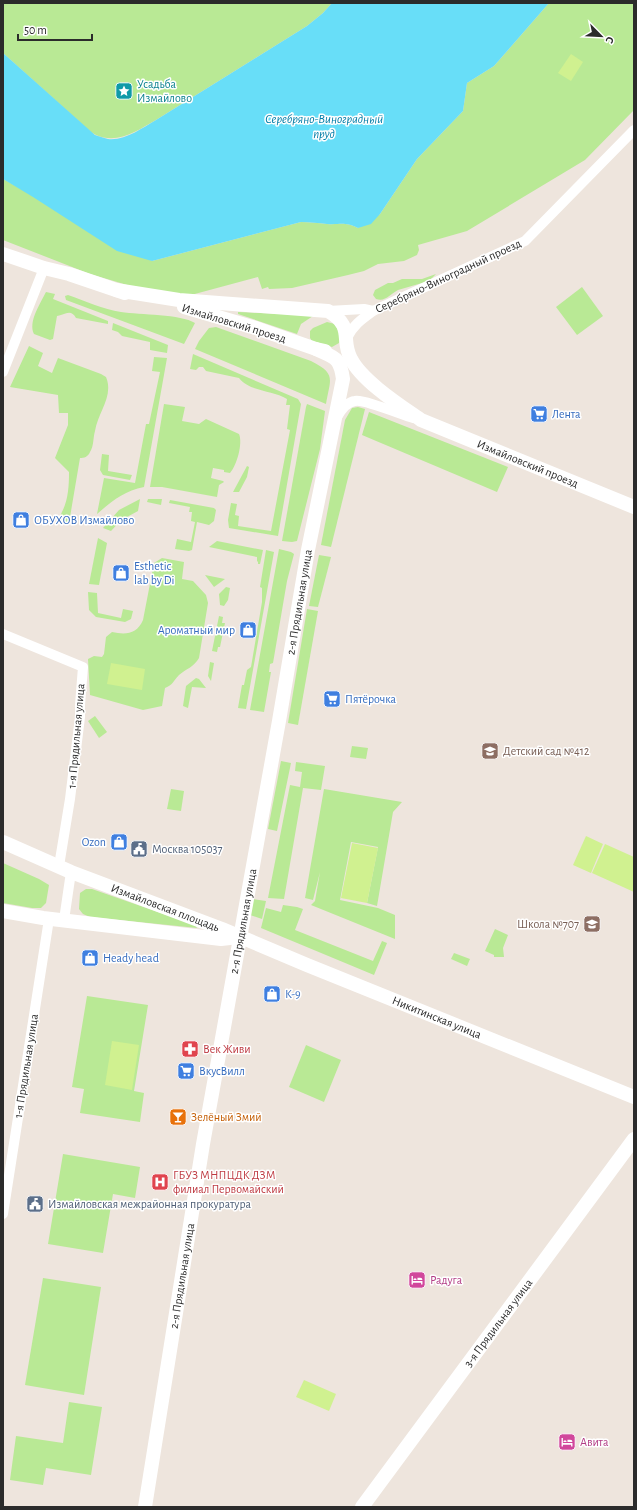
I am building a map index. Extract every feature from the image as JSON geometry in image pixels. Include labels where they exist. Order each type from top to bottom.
[{"type":"street","name":"Серебряно-Виноградный проезд","points":[[347,338],[351,329],[373,311],[525,241],[634,130]]},
{"type":"street","name":"Измайловский проезд","points":[[3,254],[116,290],[205,312],[316,349],[336,351],[342,346],[347,338]]},
{"type":"street","points":[[3,372],[44,268]]},
{"type":"street","name":"Измайловский проезд","points":[[116,290],[179,300],[328,311],[373,311]]},
{"type":"street","name":"Измайловский проезд","points":[[328,311],[337,316],[343,324],[350,359],[362,373],[382,391],[421,420]]},
{"type":"street","name":"2-я Прядильная улица","points":[[145,1507],[203,1144],[279,721],[308,550],[343,379],[341,366],[337,360],[316,349]]},
{"type":"street","name":"Измайловский проезд","points":[[335,418],[344,407],[355,401],[370,403],[421,420],[634,507]]},
{"type":"street","name":"1-я Прядильная улица","points":[[3,634],[82,667],[80,717],[70,799],[65,869],[64,920]]},
{"type":"street","name":"Измайловская площадь","points":[[3,842],[65,869],[240,936]]},
{"type":"street","name":"Измайловская площадь","points":[[3,912],[49,919],[221,939],[240,936]]},
{"type":"street","name":"1-я Прядильная улица","points":[[3,1214],[49,919]]},
{"type":"street","name":"Никитинская улица","points":[[240,936],[634,1097]]},
{"type":"street","name":"3-я Прядильная улица","points":[[362,1507],[634,1139]]},
{"type":"green space","name":"Усадьба Измайлово","points":[[3,3],[332,3],[323,13],[307,26],[156,120],[128,135],[104,138],[90,131],[3,53]]},
{"type":"green space","points":[[549,3],[634,3],[634,110],[585,160],[467,231],[418,245],[419,250],[417,255],[404,261],[378,264],[364,271],[292,288],[269,289],[268,287],[262,289],[258,277],[191,295],[151,292],[90,274],[3,240],[3,179],[152,261],[301,222],[345,224],[358,228],[380,214],[417,159],[463,111],[467,83],[494,66]]},
{"type":"green space","points":[[571,54],[583,62],[571,81],[558,73]]},
{"type":"green space","points":[[436,274],[429,281],[398,290],[385,299],[376,299],[373,295],[375,290],[388,283],[393,283],[402,279],[422,279]]},
{"type":"green space","points":[[582,287],[603,316],[577,335],[556,307]]},
{"type":"green space","points":[[46,292],[55,294],[53,299],[108,321],[108,324],[76,318],[72,313],[67,313],[57,316],[53,339],[50,340],[34,334],[32,324],[38,307]]},
{"type":"green space","points":[[68,295],[114,311],[170,316],[189,320],[195,323],[184,344],[66,300],[65,296]]},
{"type":"green space","points":[[238,312],[313,316],[301,324],[297,334],[238,314]]},
{"type":"green space","points":[[327,322],[335,324],[341,336],[339,343],[332,347],[312,341],[310,338],[310,331],[313,328]]},
{"type":"green space","points":[[113,323],[168,345],[167,353],[150,350],[150,342],[122,336],[118,332],[112,330]]},
{"type":"green space","points":[[216,327],[311,361],[325,370],[330,378],[326,404],[195,349],[209,328]]},
{"type":"green space","points":[[29,346],[43,353],[38,366],[52,373],[58,358],[101,374],[106,377],[108,384],[107,397],[94,433],[91,450],[87,456],[80,458],[69,523],[58,519],[64,508],[67,496],[69,472],[55,458],[68,425],[68,413],[59,413],[58,395],[10,387]]},
{"type":"green space","points":[[193,354],[298,399],[301,404],[278,536],[229,528],[228,520],[231,503],[237,504],[235,515],[239,516],[238,526],[271,531],[290,430],[287,429],[290,405],[286,405],[287,399],[249,386],[239,378],[206,371],[203,367],[199,367],[196,370],[190,369]]},
{"type":"green space","points":[[154,357],[167,358],[144,487],[130,491],[119,497],[97,514],[104,478],[135,483],[146,424],[149,424],[160,372],[152,371]]},
{"type":"green space","points":[[164,404],[185,407],[182,421],[199,424],[206,419],[239,434],[239,454],[230,473],[213,468],[211,478],[224,482],[219,485],[217,497],[162,487],[150,487]]},
{"type":"green space","points":[[307,404],[325,411],[320,449],[297,541],[282,541],[306,407]]},
{"type":"green space","points":[[358,407],[365,409],[331,547],[321,545],[345,420],[352,408]]},
{"type":"green space","points":[[369,412],[508,467],[497,492],[362,435]]},
{"type":"green space","points":[[102,454],[109,455],[108,471],[132,475],[130,480],[103,475],[100,470]]},
{"type":"green space","points":[[247,466],[249,467],[247,477],[239,492],[233,492]]},
{"type":"green space","points":[[140,499],[138,511],[124,517],[111,531],[103,528],[119,510]]},
{"type":"green space","points":[[148,499],[162,499],[161,505],[147,502]]},
{"type":"green space","points":[[170,500],[214,508],[216,510],[214,521],[209,525],[197,522],[192,550],[175,549],[177,539],[191,542],[195,522],[191,521],[192,512],[189,512],[190,507],[169,503]]},
{"type":"green space","points":[[98,538],[107,543],[99,585],[89,584]]},
{"type":"green space","points":[[217,541],[263,550],[260,564],[258,564],[257,557],[209,547]]},
{"type":"green space","points":[[279,549],[294,554],[287,581],[273,663],[270,664],[269,672],[271,672],[264,712],[250,710]]},
{"type":"green space","points":[[266,550],[274,552],[246,709],[238,708],[242,685],[244,685],[247,670],[251,667],[262,602],[262,588],[260,587]]},
{"type":"green space","points":[[319,555],[331,557],[318,607],[309,606]]},
{"type":"green space","points":[[162,558],[184,562],[182,579],[193,581],[206,595],[208,603],[199,658],[195,664],[179,675],[168,687],[165,688],[162,706],[143,710],[90,695],[88,659],[94,656],[102,657],[104,654],[106,637],[112,632],[126,633],[134,631],[141,625],[154,563]]},
{"type":"green space","points":[[205,575],[225,579],[214,587]]},
{"type":"green space","points":[[226,587],[230,588],[228,600],[224,606],[220,605],[219,594]]},
{"type":"green space","points":[[88,592],[97,593],[98,613],[121,618],[123,609],[133,611],[131,619],[125,622],[96,617],[89,610]]},
{"type":"green space","points":[[307,609],[318,611],[298,725],[288,723]]},
{"type":"green space","points":[[219,616],[223,617],[222,623],[225,623],[220,647],[218,647],[217,652],[212,651]]},
{"type":"green space","points":[[210,662],[214,663],[211,681],[208,676]]},
{"type":"green space","points":[[111,663],[145,669],[142,690],[107,684]]},
{"type":"green space","points":[[196,678],[199,679],[206,688],[192,687],[188,708],[183,706],[186,686]]},
{"type":"green space","points":[[95,716],[107,732],[99,738],[88,721]]},
{"type":"green space","points":[[352,746],[368,748],[366,759],[350,757]]},
{"type":"green space","points":[[281,761],[291,763],[277,831],[268,829]]},
{"type":"green space","points":[[296,762],[325,766],[321,790],[303,788],[284,899],[268,898],[290,785],[300,787],[302,772],[295,771]]},
{"type":"green space","points":[[171,789],[184,791],[181,811],[167,809]]},
{"type":"green space","points":[[324,789],[402,802],[393,812],[377,906],[367,903],[378,847],[351,842],[340,900],[378,908],[395,915],[395,939],[311,905],[315,901],[320,872],[313,900],[305,898]]},
{"type":"green space","points":[[586,836],[603,844],[591,873],[573,865]]},
{"type":"green space","points":[[352,843],[378,848],[367,903],[341,898]]},
{"type":"green space","points":[[605,844],[634,857],[634,892],[592,873]]},
{"type":"green space","points":[[3,863],[49,885],[46,903],[41,908],[3,903]]},
{"type":"green space","points":[[86,889],[92,889],[195,925],[197,928],[90,917],[83,914],[79,909],[80,893]]},
{"type":"green space","points":[[253,899],[266,901],[262,919],[250,915]]},
{"type":"green space","points":[[283,905],[303,909],[295,930],[373,961],[382,941],[387,943],[374,975],[261,928],[266,908],[281,912]]},
{"type":"green space","points":[[495,929],[508,935],[503,948],[504,957],[494,957],[494,955],[485,951]]},
{"type":"green space","points":[[454,953],[470,959],[467,966],[451,959]]},
{"type":"green space","points":[[87,996],[148,1005],[134,1091],[144,1093],[140,1122],[80,1113],[84,1089],[72,1087]]},
{"type":"green space","points":[[112,1041],[139,1045],[132,1090],[105,1085]]},
{"type":"green space","points":[[306,1045],[341,1060],[324,1102],[289,1087]]},
{"type":"green space","points":[[63,1154],[140,1167],[135,1198],[113,1194],[103,1253],[48,1244]]},
{"type":"green space","points":[[43,1278],[101,1287],[84,1395],[25,1385]]},
{"type":"green space","points":[[304,1380],[336,1394],[329,1411],[296,1397]]},
{"type":"green space","points":[[69,1402],[102,1407],[91,1475],[46,1468],[43,1485],[10,1480],[16,1436],[63,1443]]},
{"type":"water","name":"Серебряно-Виноградный пруд","points":[[332,3],[549,3],[494,66],[467,83],[463,111],[417,159],[380,214],[371,224],[358,228],[345,224],[301,222],[152,261],[117,251],[3,179],[3,53],[95,135],[108,139],[121,138],[156,120],[307,26],[323,13]]},
{"type":"place","name":"Усадьба Измайлово","points":[[124,91]]},
{"type":"place","name":"Лента","points":[[539,414]]},
{"type":"place","name":"ОБУХОВ Измайлово","points":[[21,520]]},
{"type":"place","name":"Esthetic lab by Di","points":[[121,573]]},
{"type":"place","name":"Ароматный мир","points":[[248,630]]},
{"type":"place","name":"Пятёрочка","points":[[332,699]]},
{"type":"place","name":"Детский сад №412","points":[[490,751]]},
{"type":"place","name":"Ozon","points":[[119,842]]},
{"type":"place","name":"Москва 105037","points":[[139,849]]},
{"type":"place","name":"Школа №707","points":[[592,924]]},
{"type":"place","name":"Heady head","points":[[90,958]]},
{"type":"place","name":"К-9","points":[[272,994]]},
{"type":"place","name":"Век Живи","points":[[190,1049]]},
{"type":"place","name":"ВкусВилл","points":[[186,1071]]},
{"type":"place","name":"Зелёный Змий","points":[[178,1117]]},
{"type":"place","name":"ГБУЗ МНПЦДК ДЗМ филиал Первомайский","points":[[160,1182]]},
{"type":"place","name":"Измайловская межрайонная прокуратура","points":[[35,1204]]},
{"type":"place","name":"Радуга","points":[[417,1280]]},
{"type":"place","name":"Авита","points":[[567,1442]]}]
